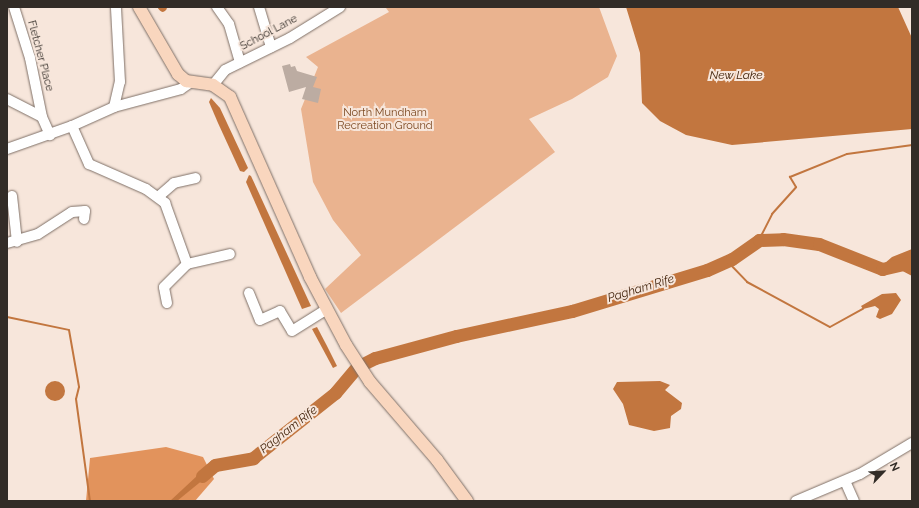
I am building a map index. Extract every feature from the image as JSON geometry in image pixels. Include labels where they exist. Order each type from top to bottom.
[{"type":"main road","points":[[139,7],[178,74],[191,82],[213,85],[230,97],[242,120],[326,310],[370,382],[437,460],[467,501]]},
{"type":"street","name":"Fletcher Place","points":[[14,7],[33,70],[42,117],[50,135]]},
{"type":"street","points":[[114,106],[120,82],[116,7]]},
{"type":"street","points":[[217,7],[229,24],[240,62]]},
{"type":"street","points":[[259,7],[271,47]]},
{"type":"street","name":"School Lane","points":[[213,85],[224,70],[271,47],[340,7]]},
{"type":"street","points":[[7,149],[50,135],[114,106],[181,89],[191,82]]},
{"type":"street","points":[[7,99],[42,117]]},
{"type":"street","points":[[72,126],[89,164],[158,197],[170,212],[187,264]]},
{"type":"street","points":[[158,197],[174,183],[195,178]]},
{"type":"street","points":[[12,196],[12,242],[38,234],[72,212],[84,210],[84,218]]},
{"type":"street","points":[[167,303],[164,287],[187,264],[230,254]]},
{"type":"street","points":[[249,293],[260,320],[280,311],[292,331],[326,310]]},
{"type":"street","points":[[796,501],[845,481],[912,443]]},
{"type":"street","points":[[845,481],[854,501]]},
{"type":"green space","name":"North Mundham Recreation Ground","points":[[599,7],[617,56],[608,77],[572,99],[529,119],[555,152],[341,313],[325,289],[361,255],[333,220],[313,182],[301,109],[318,67],[306,57],[389,12],[386,8]]},
{"type":"shaded area","points":[[166,447],[203,457],[214,479],[195,501],[86,501],[90,458]]},
{"type":"water","name":"New Lake","points":[[626,7],[898,7],[912,38],[912,129],[732,145],[686,135],[660,121],[642,103],[640,53]]},
{"type":"water","points":[[211,98],[220,108],[248,168],[244,172],[240,171],[218,123],[209,102]]},
{"type":"water","points":[[249,175],[251,176],[311,306],[302,309],[246,182]]},
{"type":"water","points":[[912,249],[912,276],[893,266],[887,268],[885,263],[892,257]]},
{"type":"water","points":[[896,293],[901,300],[892,314],[880,319],[876,317],[879,309],[875,306],[863,309],[861,306],[882,294]]},
{"type":"water","points":[[317,327],[337,366],[333,368],[312,329]]},
{"type":"water","points":[[55,381],[62,384],[65,391],[62,398],[55,401],[48,398],[45,391],[48,384]]},
{"type":"water","points":[[660,381],[670,385],[665,390],[682,403],[681,409],[671,416],[670,428],[654,431],[629,425],[623,404],[613,389],[617,382]]},
{"type":"water","points":[[212,462],[216,468],[177,501],[170,501]]},
{"type":"building","points":[[290,64],[291,67],[295,66],[297,71],[317,77],[313,87],[321,89],[318,103],[302,99],[306,87],[289,92],[282,66]]},
{"type":"waterway","points":[[759,240],[772,214],[796,187],[790,177],[847,154],[912,145]]},
{"type":"waterway","name":"Pagham Rife","points":[[363,364],[375,358],[456,336],[572,311],[707,270],[732,259],[759,240],[783,239],[819,244],[882,269],[912,262]]},
{"type":"waterway","points":[[727,261],[747,282],[830,327],[863,309]]},
{"type":"waterway","points":[[7,317],[69,330],[79,387],[76,399],[90,501]]},
{"type":"waterway","name":"Pagham Rife","points":[[202,476],[215,465],[253,458],[335,393],[356,368]]}]
